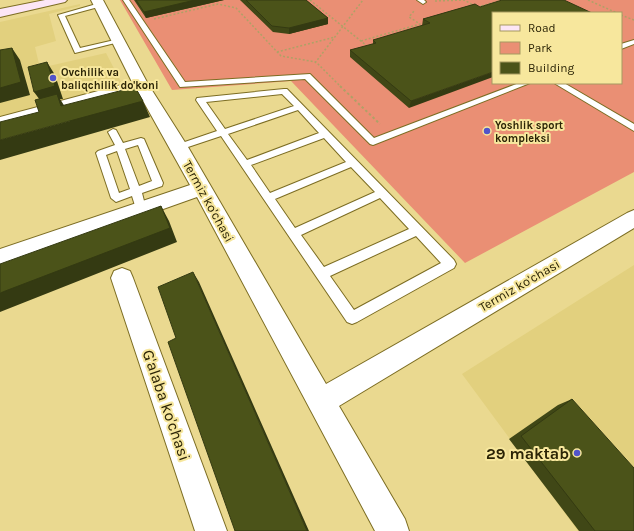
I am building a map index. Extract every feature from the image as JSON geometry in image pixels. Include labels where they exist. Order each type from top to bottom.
[{"type":"main road","points":[[0,3],[16,0]]},
{"type":"main road","points":[[0,13],[61,0]]},
{"type":"street","name":"Termiz ko'chasi","points":[[98,3],[141,84],[179,147],[322,401],[393,531]]},
{"type":"street","points":[[0,122],[141,84]]},
{"type":"street","points":[[0,258],[139,200],[201,188]]},
{"type":"street","name":"Termiz ko'chasi","points":[[322,401],[634,218]]},
{"type":"street","name":"G'alaba ko'chasi","points":[[122,278],[211,531]]},
{"type":"lane","points":[[126,0],[183,85],[307,76],[373,142],[523,84]]},
{"type":"lane","points":[[98,3],[61,15],[78,51],[119,42]]},
{"type":"lane","points":[[622,47],[634,42]]},
{"type":"lane","points":[[560,84],[634,128]]},
{"type":"lane","points":[[284,91],[299,106],[450,264],[352,318],[200,100],[284,91]]},
{"type":"lane","points":[[179,147],[299,106]]},
{"type":"lane","points":[[113,132],[139,200]]},
{"type":"lane","points":[[245,164],[326,134]]},
{"type":"lane","points":[[141,141],[158,183],[139,200],[116,198],[101,153],[141,141]]},
{"type":"lane","points":[[268,198],[353,163]]},
{"type":"lane","points":[[293,234],[382,193]]},
{"type":"lane","points":[[322,274],[417,230]]},
{"type":"path","points":[[310,0],[367,46]]},
{"type":"path","points":[[307,76],[363,0]]},
{"type":"path","points":[[361,41],[420,24],[409,17],[421,1],[464,0],[477,7],[502,0]]},
{"type":"path","points":[[588,0],[615,12]]},
{"type":"path","points":[[140,22],[218,4],[236,8],[281,56],[316,62],[391,134]]},
{"type":"path","points":[[622,15],[634,20]]},
{"type":"path","points":[[277,52],[335,37]]},
{"type":"shaded area","points":[[80,4],[80,6],[49,14],[56,41],[35,47],[40,68],[106,53],[122,84],[0,117],[0,22]]},
{"type":"shaded area","name":"29 maktab","points":[[634,265],[634,531],[578,531],[462,374]]},
{"type":"green space","name":"Yoshlik sport kompleksi","points":[[120,0],[634,0],[634,172],[465,263],[291,81],[172,90]]},
{"type":"building","points":[[136,0],[195,0],[144,12]]},
{"type":"building","points":[[246,0],[306,0],[328,18],[289,28],[272,26]]},
{"type":"building","points":[[502,0],[564,0],[590,12],[492,12],[492,72],[411,101],[350,50],[376,43],[373,40],[430,23],[423,19],[475,4],[480,7]]},
{"type":"building","points":[[12,48],[21,82],[0,88],[0,50]]},
{"type":"building","points":[[47,62],[55,86],[34,92],[28,67]]},
{"type":"building","points":[[135,87],[143,101],[0,140],[0,122],[39,112],[35,100],[57,94],[61,106]]},
{"type":"building","points":[[161,206],[170,228],[0,293],[0,264]]},
{"type":"building","points":[[193,272],[307,531],[235,531],[168,342],[176,338],[158,287]]},
{"type":"building","points":[[572,399],[634,468],[634,531],[595,531],[521,436]]},
{"type":"place","name":"Ovchilik va baliqchilik do'koni","points":[[53,78]]},
{"type":"place","name":"Yoshlik sport kompleksi","points":[[487,131]]},
{"type":"place","name":"29 maktab","points":[[577,453]]}]
